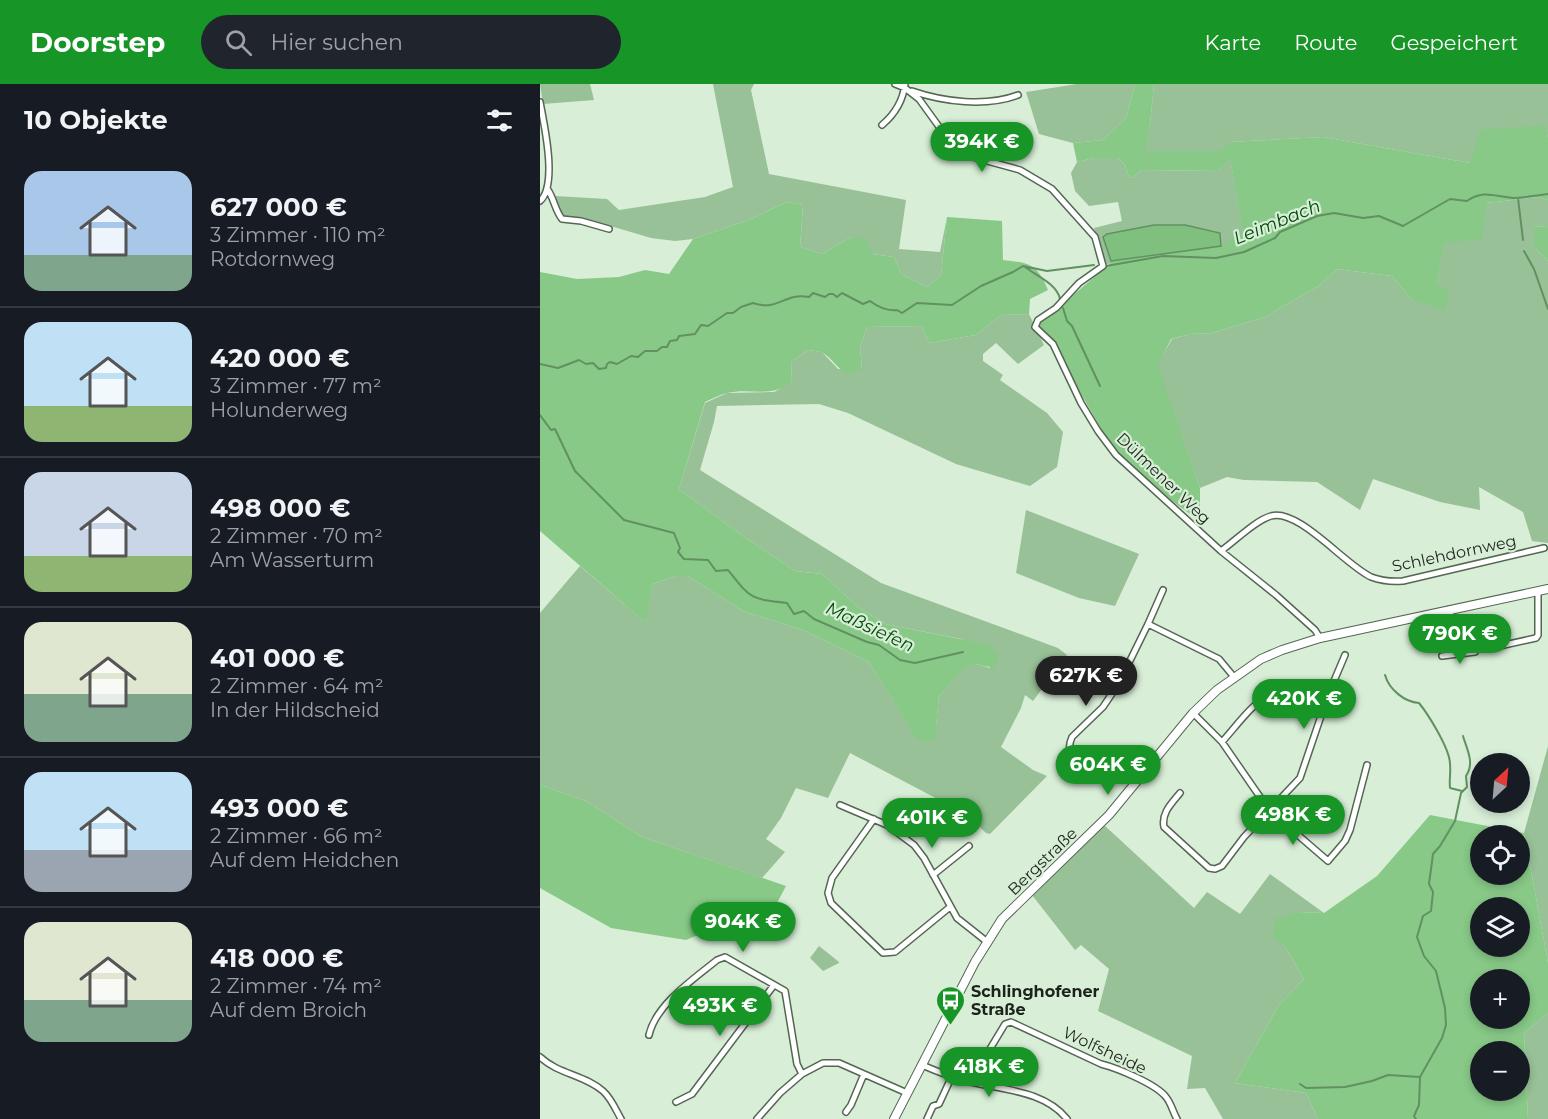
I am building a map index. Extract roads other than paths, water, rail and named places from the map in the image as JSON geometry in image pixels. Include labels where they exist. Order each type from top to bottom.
[{"type":"street","points":[[895,84],[930,97],[1004,100],[1018,96]]},
{"type":"street","points":[[882,125],[892,117],[905,86]]},
{"type":"street","name":"Dülmener Weg","points":[[905,86],[920,99],[958,153],[1020,170],[1052,189],[1095,237],[1103,266],[1079,283],[1056,308],[1038,320],[1035,327],[1053,344],[1081,403],[1098,431],[1116,454],[1221,551],[1315,630],[1320,638]]},
{"type":"street","points":[[540,102],[546,133],[549,176],[548,190],[540,201]]},
{"type":"street","points":[[548,190],[555,209],[562,219],[581,221],[609,229]]},
{"type":"street","name":"Schlehdornweg","points":[[1221,551],[1265,518],[1280,514],[1296,520],[1360,571],[1383,581],[1403,581],[1544,548]]},
{"type":"street","name":"Bergstraße","points":[[894,1119],[986,941],[1014,906],[1108,815],[1193,713],[1234,677],[1262,659],[1320,638],[1548,588]]},
{"type":"street","points":[[1097,760],[1083,760],[1075,757],[1070,751],[1070,742],[1072,737],[1103,707],[1119,683],[1162,590]]},
{"type":"street","points":[[1486,649],[1536,639],[1538,635],[1538,591]]},
{"type":"street","points":[[1450,609],[1453,654]]},
{"type":"street","points":[[1148,624],[1219,659],[1234,677]]},
{"type":"street","points":[[1442,656],[1475,652]]},
{"type":"street","points":[[1180,793],[1165,813],[1164,827],[1201,862],[1215,869],[1222,866],[1244,837],[1300,778],[1322,712],[1322,700],[1331,688],[1345,656]]},
{"type":"street","points":[[1222,742],[1254,705],[1279,690],[1298,689],[1322,700]]},
{"type":"street","points":[[1193,713],[1222,742],[1269,810],[1328,861],[1345,841],[1350,830],[1367,765]]},
{"type":"street","points":[[840,805],[874,819],[899,833],[914,845],[957,918],[986,941]]},
{"type":"street","points":[[874,819],[832,878],[828,893],[831,903],[878,950],[890,953],[895,952],[950,907]]},
{"type":"street","points":[[933,875],[969,846]]},
{"type":"street","points":[[649,1035],[651,1026],[676,993],[717,960],[725,957],[784,991],[797,1064],[802,1074]]},
{"type":"street","points":[[676,1102],[692,1094],[774,985]]},
{"type":"street","name":"Wolfsheide","points":[[970,1082],[1002,1029],[1011,1022],[1101,1064],[1114,1067],[1140,1079],[1166,1096],[1177,1119]]},
{"type":"street","points":[[540,1058],[547,1064],[603,1091],[621,1119]]},
{"type":"street","points":[[758,1119],[780,1093],[802,1074],[823,1062],[839,1063],[907,1093]]},
{"type":"street","points":[[922,1065],[970,1082],[1044,1100],[1067,1119]]},
{"type":"street","points":[[846,1112],[864,1074]]},
{"type":"street","points":[[927,1119],[933,1106],[939,1104],[952,1076]]},
{"type":"waterway","name":"Leimbach","points":[[1106,266],[1163,256],[1216,258],[1244,252],[1275,238],[1280,232],[1317,216],[1334,213],[1363,218],[1379,216],[1403,226],[1450,199],[1467,201],[1479,195],[1522,198],[1548,194]]},
{"type":"waterway","points":[[1518,198],[1523,240]]},
{"type":"waterway","points":[[1524,251],[1534,269],[1548,309]]},
{"type":"waterway","name":"Leimbach","points":[[540,364],[558,368],[579,360],[586,364],[593,363],[599,369],[606,368],[610,362],[617,364],[631,356],[638,357],[645,351],[657,351],[662,347],[667,347],[670,341],[677,340],[679,336],[695,334],[701,325],[708,326],[727,313],[733,313],[753,303],[769,305],[793,297],[809,297],[813,293],[825,297],[829,294],[837,297],[842,293],[863,304],[870,301],[883,308],[902,313],[917,303],[952,305],[981,286],[1023,266],[1047,271],[1094,265]]},
{"type":"waterway","points":[[1025,267],[1051,285],[1060,299]]},
{"type":"waterway","points":[[1063,308],[1067,321],[1072,326],[1100,386]]},
{"type":"waterway","name":"Maßsiefen","points":[[540,415],[551,430],[555,429],[575,471],[624,520],[674,533],[680,548],[678,552],[684,559],[708,560],[716,571],[728,570],[752,596],[787,603],[794,614],[804,611],[814,619],[879,645],[900,660],[915,663],[963,652]]},
{"type":"waterway","points":[[1385,675],[1398,694],[1419,703],[1428,715],[1443,741],[1449,758],[1450,788],[1462,791]]},
{"type":"waterway","points":[[1416,1119],[1414,1116],[1419,1105],[1420,1077],[1442,1038],[1446,1025],[1445,1008],[1436,971],[1424,956],[1417,937],[1423,916],[1431,911],[1433,892],[1429,884],[1433,854],[1455,821],[1461,793],[1467,787],[1466,776],[1470,761],[1463,736]]},
{"type":"waterway","points":[[1300,1084],[1306,1088],[1345,1087],[1388,1075],[1420,1077]]},
{"type":"place","name":"Schlinghofener Straße","points":[[950,1026]]}]
